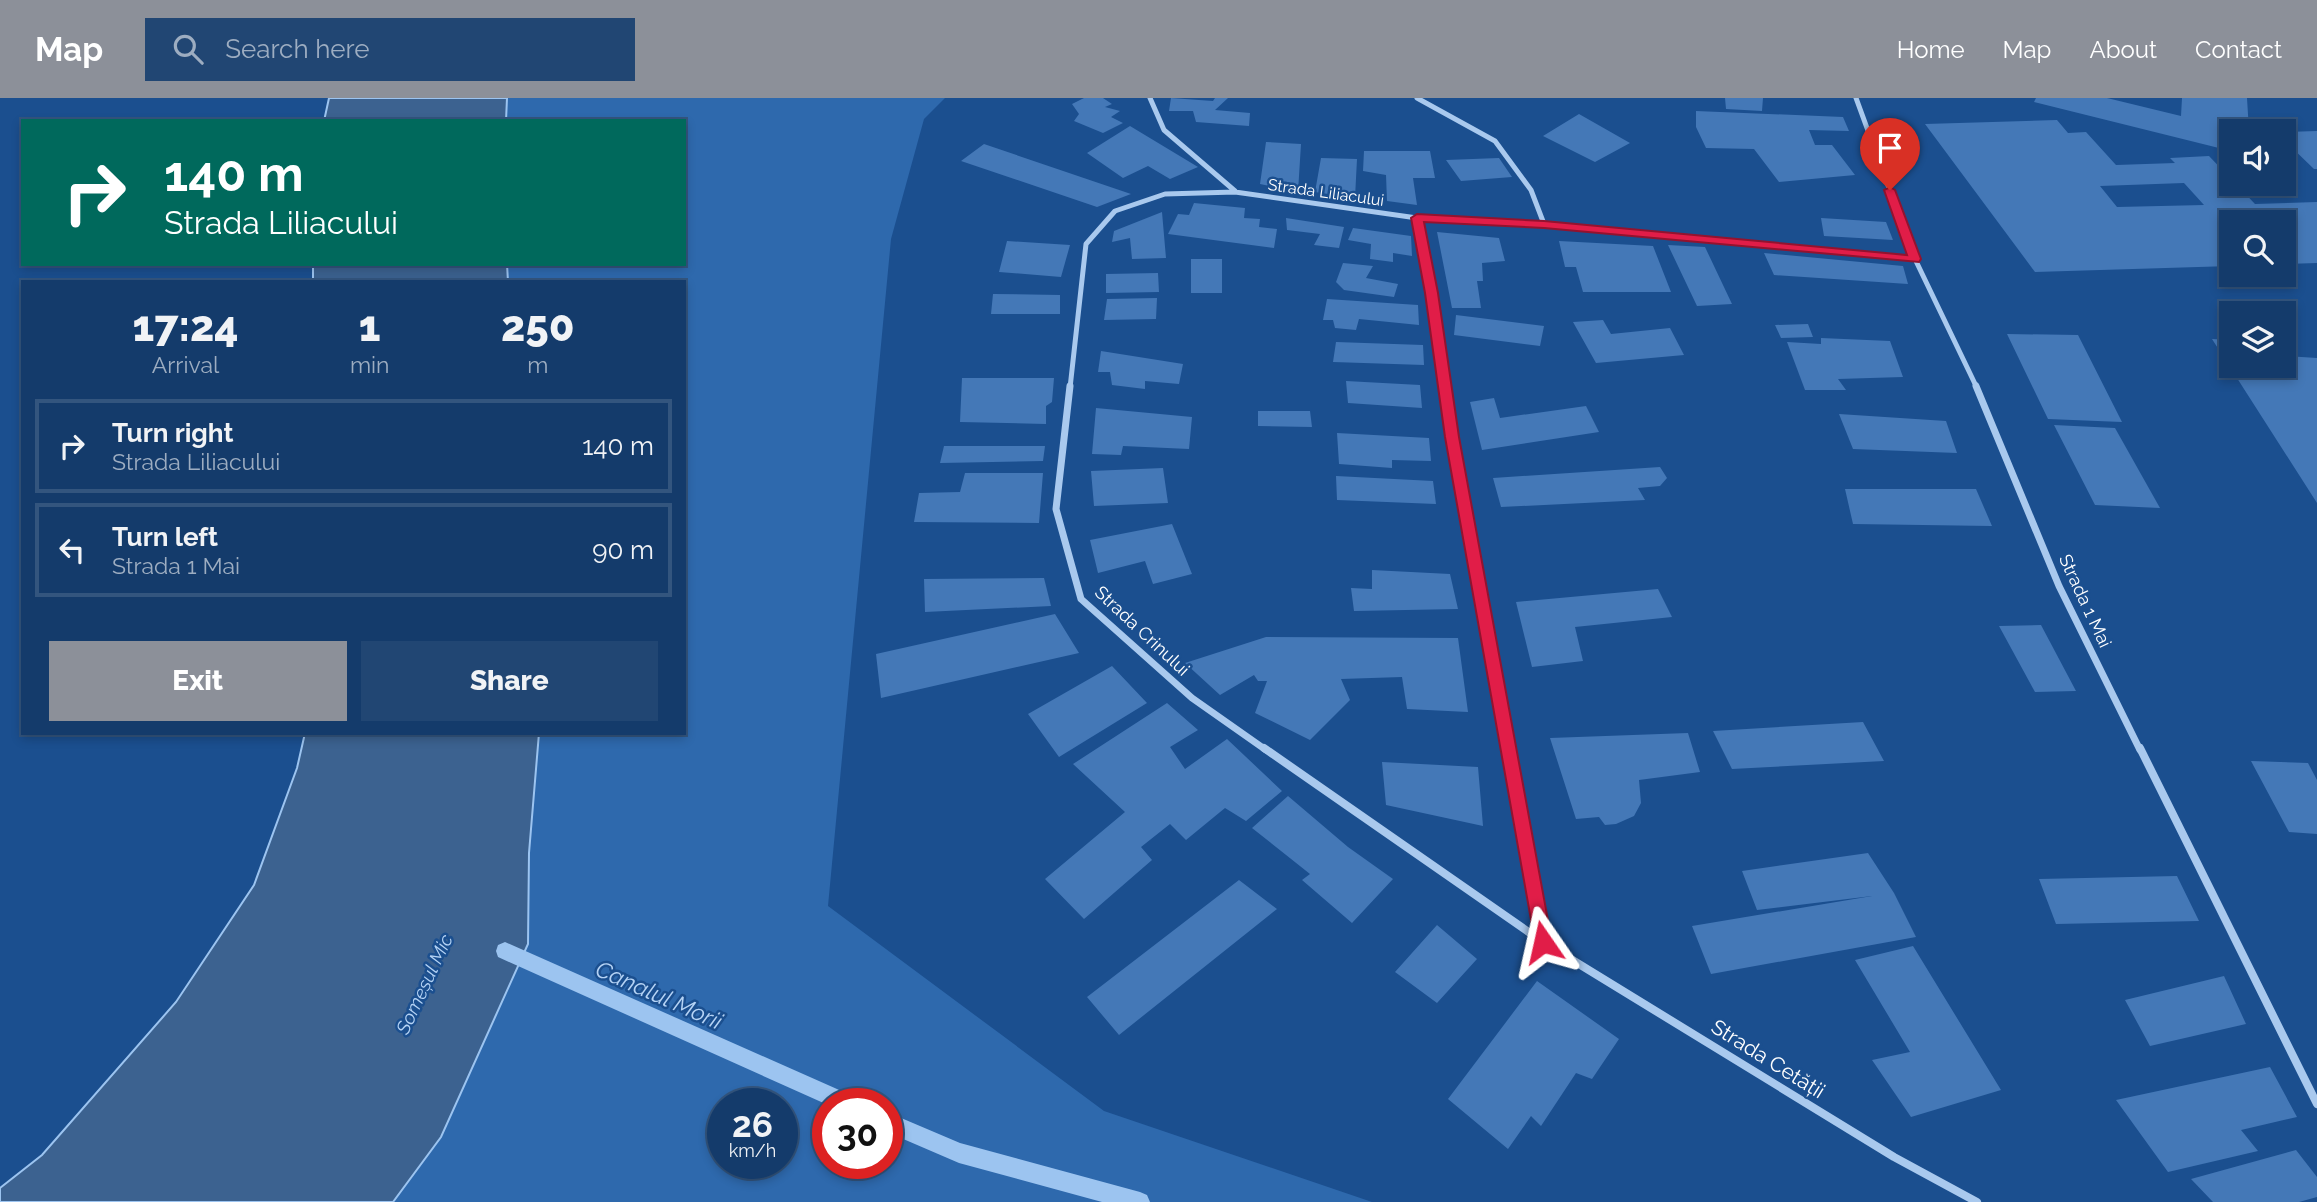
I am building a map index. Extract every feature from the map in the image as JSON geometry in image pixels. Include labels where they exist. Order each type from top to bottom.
[{"type":"street","points":[[1150,98],[1164,130],[1235,192]]},
{"type":"street","points":[[1417,98],[1495,141],[1531,190],[1544,224]]},
{"type":"street","name":"Strada 1 Mai","points":[[1856,98],[1915,259],[1977,388],[2059,586],[2317,1104]]},
{"type":"street","name":"Strada Liliacului","points":[[1235,192],[1417,218],[1544,224],[1915,259]]},
{"type":"street","name":"Strada Crinului","points":[[1235,192],[1165,194],[1115,211],[1087,244],[1056,509],[1082,599],[1192,698],[1543,942]]},
{"type":"street","points":[[1417,218],[1432,293],[1452,437],[1543,942]]},
{"type":"street","name":"Strada Cetății","points":[[1543,942],[1894,1157],[1977,1202]]},
{"type":"shaded area","points":[[507,98],[945,98],[924,119],[891,239],[828,906],[1104,1111],[1372,1202],[393,1202],[441,1137],[528,944],[529,853],[539,735],[686,735],[686,280],[508,280],[507,266],[686,266],[686,119],[506,119]]},
{"type":"water","points":[[329,98],[507,98],[506,119],[324,119]]},
{"type":"water","points":[[313,266],[507,266],[508,280],[313,280]]},
{"type":"water","name":"Someșul Mic","points":[[305,735],[539,735],[529,853],[528,944],[441,1137],[393,1202],[0,1202],[0,1188],[42,1155],[176,1002],[254,885],[297,768]]},
{"type":"building","points":[[1084,98],[1103,98],[1112,104],[1105,107],[1120,111],[1111,117],[1123,123],[1103,133],[1074,121],[1079,114],[1072,104]]},
{"type":"building","points":[[1171,98],[1213,101],[1215,98],[1228,98],[1215,110],[1250,113],[1249,126],[1196,122],[1193,111],[1169,111]]},
{"type":"building","points":[[1725,98],[1763,98],[1762,111],[1726,109]]},
{"type":"building","points":[[2036,98],[2107,98],[2181,116],[2182,98],[2247,98],[2248,119],[2219,119],[2219,148],[2034,102]]},
{"type":"building","points":[[1696,111],[1843,117],[1849,131],[1809,130],[1815,145],[1832,145],[1855,175],[1779,182],[1754,149],[1706,148],[1696,127]]},
{"type":"building","points":[[1579,114],[1630,143],[1595,162],[1543,136]]},
{"type":"building","points":[[2057,120],[2068,133],[2086,132],[2116,165],[2175,163],[2170,158],[2209,156],[2219,166],[2219,196],[2247,196],[2255,204],[2317,202],[2317,263],[2296,264],[2296,210],[2219,210],[2219,266],[2035,272],[1925,124]],"holes":[[[2184,183],[2204,205],[2117,207],[2100,186]]]},
{"type":"building","points":[[1130,126],[1198,167],[1170,179],[1148,166],[1123,178],[1087,153]]},
{"type":"building","points":[[2317,131],[2317,169],[2296,152],[2296,132]]},
{"type":"building","points":[[1266,142],[1301,144],[1298,192],[1260,184]]},
{"type":"building","points":[[984,144],[1131,194],[1097,207],[961,161]]},
{"type":"building","points":[[1364,151],[1430,151],[1435,178],[1413,178],[1417,205],[1387,201],[1386,175],[1363,171]]},
{"type":"building","points":[[1321,158],[1357,159],[1355,198],[1315,192]]},
{"type":"building","points":[[1499,158],[1512,177],[1461,181],[1446,160]]},
{"type":"building","points":[[1194,203],[1245,208],[1244,218],[1260,219],[1259,227],[1277,229],[1274,248],[1168,234],[1178,214],[1189,215]]},
{"type":"building","points":[[1162,212],[1166,258],[1132,259],[1130,238],[1112,242],[1114,231]]},
{"type":"building","points":[[1286,218],[1344,227],[1339,248],[1314,245],[1320,234],[1287,230]]},
{"type":"building","points":[[1821,218],[1886,222],[1893,240],[1824,236]]},
{"type":"building","points":[[1353,228],[1411,236],[1412,256],[1393,253],[1393,262],[1370,259],[1371,244],[1348,240]]},
{"type":"building","points":[[1437,232],[1499,238],[1505,261],[1482,263],[1483,281],[1477,281],[1481,308],[1452,308]]},
{"type":"building","points":[[1007,241],[1070,245],[1061,277],[999,272]]},
{"type":"building","points":[[1559,241],[1653,246],[1671,292],[1583,292],[1576,267],[1565,267]]},
{"type":"building","points":[[1668,245],[1705,247],[1732,304],[1697,306]]},
{"type":"building","points":[[1764,253],[1903,266],[1908,284],[1774,275]]},
{"type":"building","points":[[1191,259],[1222,259],[1222,293],[1191,293]]},
{"type":"building","points":[[1343,263],[1373,266],[1366,278],[1398,284],[1394,297],[1344,290],[1336,282]]},
{"type":"building","points":[[1158,273],[1159,292],[1106,293],[1106,274]]},
{"type":"building","points":[[993,294],[1060,295],[1060,314],[991,314]]},
{"type":"building","points":[[1157,298],[1156,319],[1104,320],[1107,299]]},
{"type":"building","points":[[1327,299],[1418,305],[1419,325],[1359,319],[1356,330],[1335,328],[1333,320],[1323,320]]},
{"type":"building","points":[[1456,315],[1544,326],[1540,346],[1454,335]]},
{"type":"building","points":[[1603,320],[1611,334],[1670,328],[1684,355],[1596,363],[1573,322]]},
{"type":"building","points":[[1808,324],[1813,337],[1781,338],[1775,325]]},
{"type":"building","points":[[2007,334],[2078,335],[2122,422],[2048,419]]},
{"type":"building","points":[[1821,338],[1890,341],[1903,377],[1838,379],[1846,390],[1805,390],[1787,342],[1821,344]]},
{"type":"building","points":[[2212,339],[2219,339],[2219,350]]},
{"type":"building","points":[[1336,342],[1423,345],[1424,365],[1333,362]]},
{"type":"building","points":[[1101,351],[1183,364],[1179,384],[1145,381],[1145,389],[1112,385],[1110,372],[1098,372]]},
{"type":"building","points":[[2296,357],[2317,358],[2317,503],[2237,378],[2296,378]]},
{"type":"building","points":[[962,378],[1054,378],[1052,402],[1046,406],[1046,424],[960,422]]},
{"type":"building","points":[[1346,381],[1420,385],[1422,408],[1348,403]]},
{"type":"building","points":[[1494,398],[1500,418],[1586,406],[1599,432],[1482,450],[1470,402]]},
{"type":"building","points":[[1096,408],[1192,417],[1189,449],[1123,446],[1121,455],[1092,454]]},
{"type":"building","points":[[1258,411],[1310,411],[1312,427],[1258,426]]},
{"type":"building","points":[[1839,414],[1946,421],[1957,453],[1853,449]]},
{"type":"building","points":[[2054,425],[2115,428],[2160,508],[2095,505]]},
{"type":"building","points":[[1337,433],[1429,438],[1431,461],[1392,460],[1392,468],[1339,464]]},
{"type":"building","points":[[944,446],[1045,446],[1043,461],[940,463]]},
{"type":"building","points":[[1660,467],[1667,478],[1660,486],[1638,488],[1645,500],[1501,507],[1493,478]]},
{"type":"building","points":[[1163,468],[1168,503],[1094,506],[1091,471]]},
{"type":"building","points":[[965,473],[1043,473],[1039,523],[914,522],[919,493],[960,492]]},
{"type":"building","points":[[1336,476],[1433,481],[1436,504],[1337,500]]},
{"type":"building","points":[[1845,489],[1976,489],[1992,526],[1853,524]]},
{"type":"building","points":[[1172,524],[1192,574],[1153,584],[1145,561],[1098,573],[1090,540]]},
{"type":"building","points":[[1372,570],[1450,574],[1458,609],[1354,611],[1351,588],[1372,589]]},
{"type":"building","points":[[1044,578],[1051,606],[925,612],[924,579]]},
{"type":"building","points":[[1658,589],[1672,617],[1575,627],[1583,661],[1532,667],[1516,602]]},
{"type":"building","points":[[1055,614],[1079,653],[881,698],[876,654]]},
{"type":"building","points":[[2041,625],[2076,691],[2035,692],[1999,626]]},
{"type":"building","points":[[1266,637],[1458,638],[1468,712],[1407,709],[1402,677],[1341,679],[1350,700],[1310,740],[1255,713],[1267,681],[1258,681],[1254,675],[1220,695],[1185,663]]},
{"type":"building","points":[[1112,666],[1147,703],[1059,757],[1028,714]]},
{"type":"building","points":[[1167,703],[1198,730],[1170,747],[1185,769],[1227,739],[1282,791],[1246,821],[1225,808],[1186,840],[1170,824],[1141,847],[1152,860],[1084,919],[1045,879],[1125,812],[1073,764]]},
{"type":"building","points":[[1863,722],[1884,761],[1732,769],[1713,731]]},
{"type":"building","points":[[1688,733],[1700,772],[1639,780],[1641,803],[1634,816],[1616,824],[1605,825],[1599,817],[1576,819],[1550,738]]},
{"type":"building","points":[[2251,761],[2308,763],[2317,780],[2317,834],[2289,832]]},
{"type":"building","points":[[1382,762],[1478,767],[1483,826],[1386,805]]},
{"type":"building","points":[[1288,796],[1348,847],[1393,879],[1352,923],[1302,880],[1310,874],[1252,828]]},
{"type":"building","points":[[1868,853],[1894,893],[1916,937],[1711,974],[1692,926],[1872,896],[1757,910],[1742,871]]},
{"type":"building","points":[[2177,876],[2199,921],[2056,924],[2039,879]]},
{"type":"building","points":[[1239,880],[1277,909],[1119,1035],[1087,997]]},
{"type":"building","points":[[1437,925],[1477,959],[1437,1003],[1395,972]]},
{"type":"building","points":[[1913,946],[2001,1090],[1911,1117],[1872,1060],[1910,1052],[1855,960]]},
{"type":"building","points":[[2224,976],[2246,1024],[2150,1046],[2125,1000]]},
{"type":"building","points":[[1537,981],[1619,1039],[1592,1079],[1576,1073],[1541,1126],[1531,1116],[1508,1149],[1448,1099]]},
{"type":"building","points":[[2270,1067],[2297,1117],[2241,1130],[2258,1151],[2168,1172],[2116,1100]]},
{"type":"building","points":[[2296,1150],[2317,1177],[2317,1197],[2299,1202],[2213,1202],[2191,1179]]},
{"type":"waterway","name":"Canalul Morii","points":[[505,951],[812,1088]]},
{"type":"waterway","name":"Canalul Morii","points":[[903,1129],[959,1153],[1140,1202]]},
{"type":"route","points":[[1543,942],[1504,736],[1452,437],[1432,293],[1417,218],[1544,224],[1915,259],[1890,190]]}]
